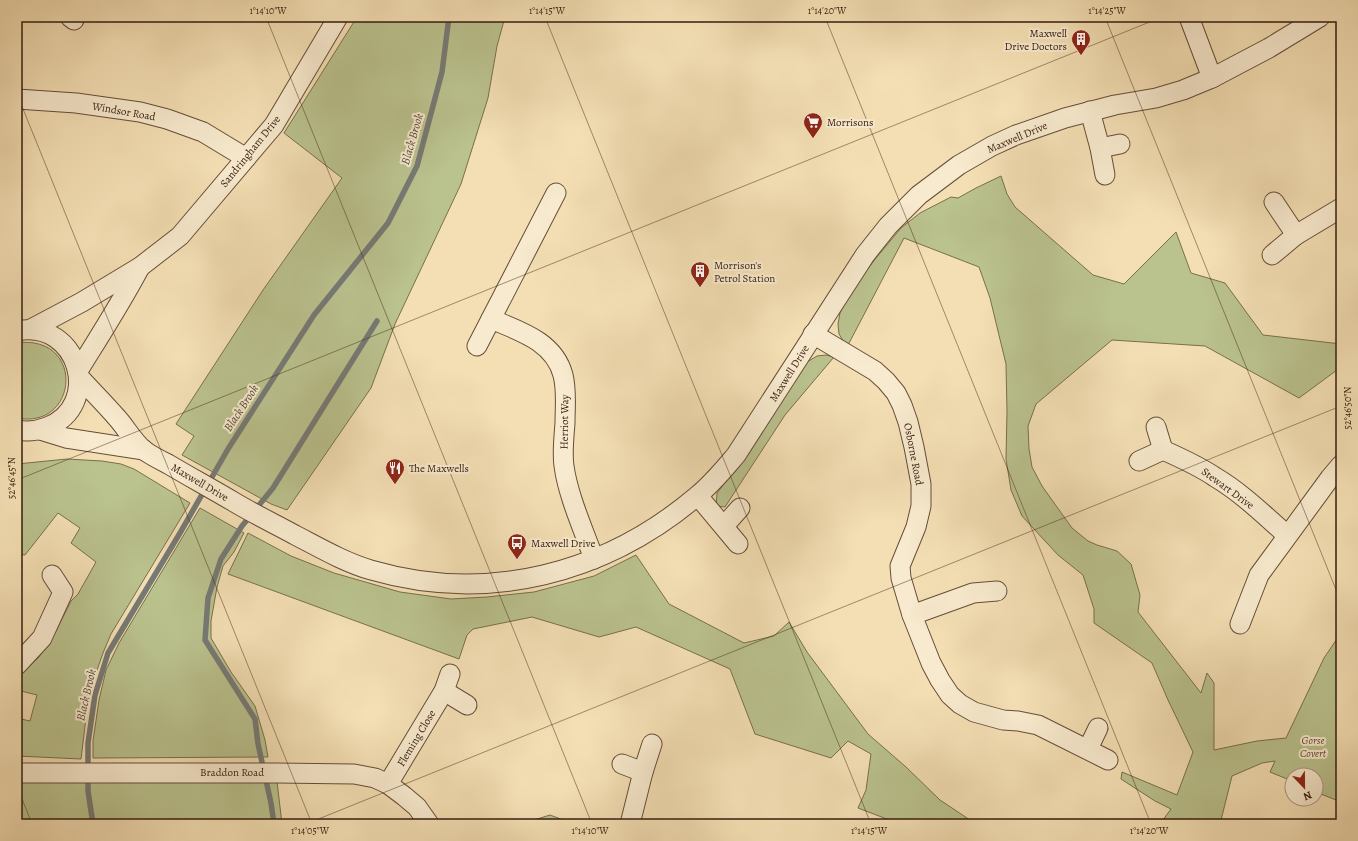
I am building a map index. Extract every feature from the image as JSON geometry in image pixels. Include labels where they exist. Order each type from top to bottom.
[{"type":"street","name":"Sandringham Drive","points":[[21,330],[82,302],[140,267],[180,236],[274,125],[338,17]]},
{"type":"street","points":[[1189,17],[1212,78]]},
{"type":"street","name":"Maxwell Drive","points":[[78,374],[144,450],[259,516],[341,559],[372,570],[410,578],[446,583],[476,584],[506,582],[547,575],[594,560],[623,546],[661,524],[698,496],[736,455],[812,334],[865,255],[888,226],[919,195],[959,166],[992,146],[1016,135],[1065,118],[1090,111],[1156,98],[1183,90],[1212,78],[1269,48],[1320,17]]},
{"type":"street","name":"Windsor Road","points":[[17,99],[76,103],[140,112],[167,119],[203,132],[246,158]]},
{"type":"street","points":[[1090,111],[1100,148],[1105,175]]},
{"type":"street","points":[[1100,148],[1120,144]]},
{"type":"street","points":[[477,346],[556,192]]},
{"type":"street","points":[[1274,202],[1296,235]]},
{"type":"street","points":[[1272,255],[1296,235],[1341,208]]},
{"type":"street","name":"Sandringham Drive","points":[[78,374],[107,322],[128,291],[140,267]]},
{"type":"street","name":"Herriot Way","points":[[491,319],[528,335],[548,348],[558,361],[563,375],[565,395],[564,465],[567,482],[594,560]]},
{"type":"street","points":[[17,438],[31,430],[52,426],[61,419],[75,400],[78,389],[78,374],[74,359],[66,347],[56,338],[44,332],[21,330]]},
{"type":"street","name":"Osborne Road","points":[[812,334],[881,376],[896,393],[904,410],[914,447],[921,484],[921,506],[916,527],[900,566],[900,578],[912,615],[931,663],[950,695],[960,704],[974,712],[1003,720],[1038,725],[1108,760]]},
{"type":"street","points":[[1140,461],[1163,450],[1156,427]]},
{"type":"street","name":"Maxwell Drive","points":[[31,430],[66,438],[144,450]]},
{"type":"street","name":"Stewart Drive","points":[[1163,450],[1216,477],[1244,498],[1287,536]]},
{"type":"street","points":[[1240,624],[1259,575],[1341,465]]},
{"type":"street","points":[[698,496],[738,544]]},
{"type":"street","points":[[724,526],[740,508]]},
{"type":"street","points":[[17,665],[42,638],[63,592],[52,575]]},
{"type":"street","points":[[912,615],[973,593],[998,591]]},
{"type":"street","name":"Fleming Close","points":[[388,784],[444,691],[450,674]]},
{"type":"street","points":[[444,691],[467,704]]},
{"type":"street","points":[[1088,749],[1098,728]]},
{"type":"street","points":[[630,824],[643,772],[652,744]]},
{"type":"street","points":[[622,764],[643,772]]},
{"type":"street","name":"Braddon Road","points":[[17,773],[276,772],[354,774],[375,778],[388,784],[417,808],[429,824]]},
{"type":"green space","points":[[357,17],[505,17],[497,46],[488,98],[461,184],[395,324],[371,388],[287,510],[271,504],[182,455],[194,436],[176,424],[263,290],[342,178],[284,133]]},
{"type":"green space","name":"Gorse Covert","points":[[1001,176],[1007,194],[1015,207],[1093,275],[1124,284],[1176,232],[1191,273],[1225,283],[1263,335],[1341,344],[1341,367],[1299,398],[1205,346],[1112,340],[1036,404],[1028,426],[1029,449],[1032,467],[1042,486],[1072,528],[1088,541],[1117,551],[1131,564],[1140,595],[1138,612],[1201,693],[1207,673],[1214,683],[1214,750],[1257,741],[1286,738],[1324,658],[1341,633],[1341,802],[1324,795],[1324,767],[1284,767],[1284,778],[1270,772],[1275,761],[1262,763],[1232,776],[1220,824],[1160,824],[1171,809],[1155,801],[1121,779],[1122,772],[1177,795],[1193,752],[1152,663],[1094,623],[1094,609],[1083,575],[1058,555],[1022,516],[1011,490],[1006,459],[1006,364],[990,298],[979,267],[904,238],[847,347],[839,334],[838,324],[840,313],[850,292],[901,228],[920,213],[951,197],[958,198]]},
{"type":"green space","points":[[22,342],[34,343],[50,349],[60,360],[65,373],[65,388],[60,401],[50,412],[36,418],[17,418],[17,344]]},
{"type":"green space","points":[[826,355],[834,357],[785,415],[725,507],[716,506],[717,493],[767,425],[792,382],[807,362],[817,356]]},
{"type":"green space","points":[[67,459],[102,461],[121,464],[134,469],[190,503],[111,634],[89,693],[81,759],[17,756],[17,733],[21,719],[30,721],[37,695],[17,690],[17,678],[39,657],[56,631],[71,601],[78,594],[96,562],[71,543],[80,528],[58,513],[25,555],[17,554],[17,464]]},
{"type":"green space","points":[[200,508],[244,533],[234,552],[223,566],[217,587],[211,621],[211,638],[231,672],[255,706],[265,740],[268,757],[93,758],[93,741],[99,700],[106,670],[119,643]]},
{"type":"green space","points":[[248,533],[291,556],[334,573],[400,592],[451,599],[534,592],[594,576],[636,555],[669,604],[744,643],[774,636],[789,622],[807,652],[868,734],[906,767],[940,800],[976,824],[900,824],[858,808],[866,790],[871,754],[848,741],[831,758],[755,734],[730,669],[636,627],[599,637],[532,617],[473,629],[467,635],[459,659],[228,574]]},
{"type":"green space","points":[[17,773],[276,773],[282,824],[17,824]]},
{"type":"green space","points":[[550,815],[574,824],[521,824]]},
{"type":"waterway","name":"Black Brook","points":[[93,824],[88,791],[88,743],[95,695],[108,653],[180,533],[228,449],[314,315],[388,223],[417,166],[442,72],[449,17]]},
{"type":"waterway","name":"Black Brook","points":[[274,824],[258,744],[255,719],[205,640],[208,598],[221,559],[242,526],[273,488],[377,321]]},
{"type":"place","name":"Maxwell Drive Doctors","points":[[1081,56]]},
{"type":"place","name":"Morrisons","points":[[813,139]]},
{"type":"place","name":"Morrison's Petrol Station","points":[[700,288]]},
{"type":"place","name":"The Maxwells","points":[[395,485]]},
{"type":"place","name":"Maxwell Drive","points":[[517,560]]}]
